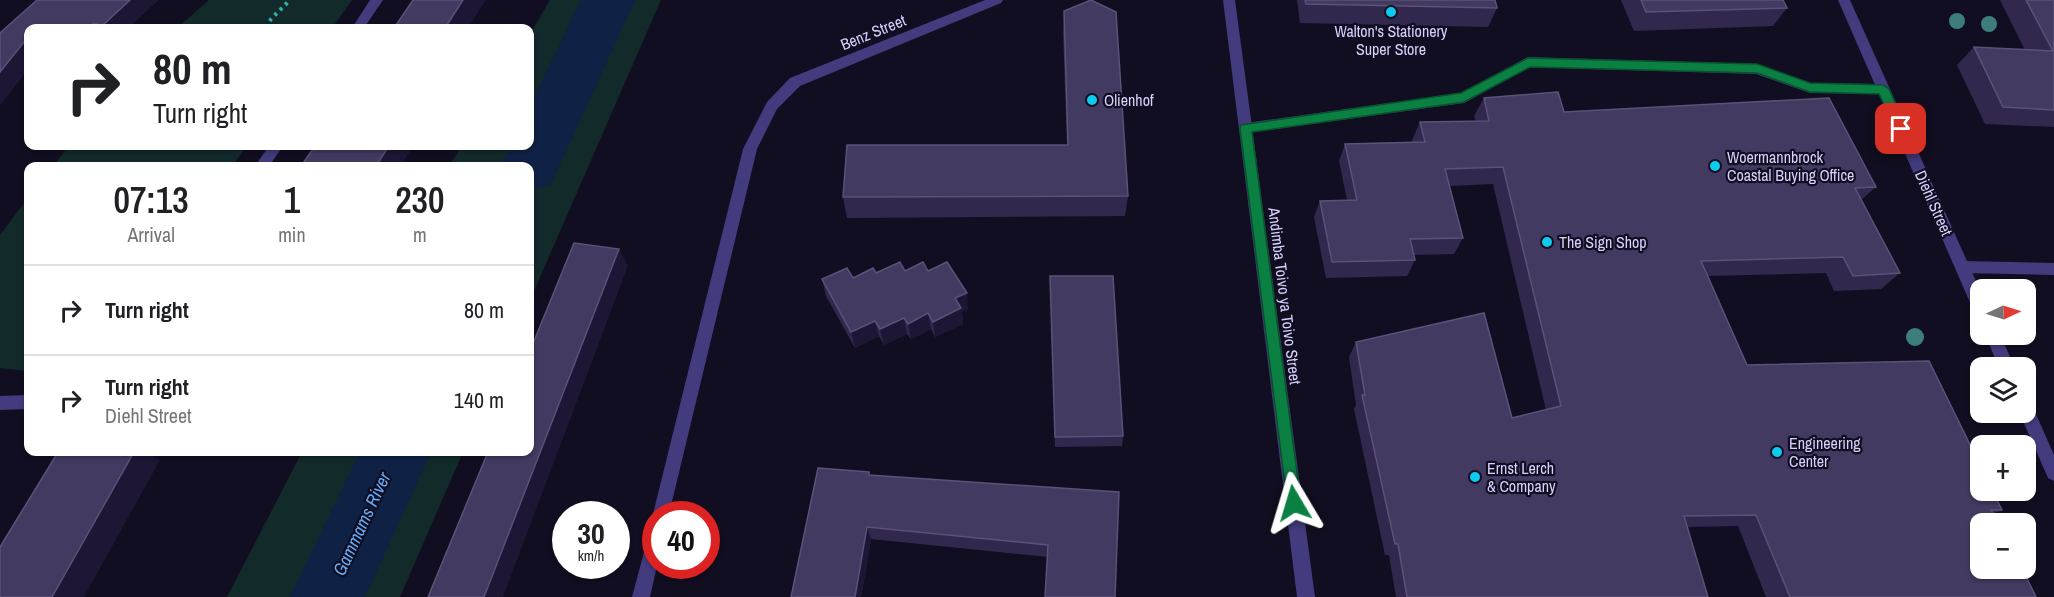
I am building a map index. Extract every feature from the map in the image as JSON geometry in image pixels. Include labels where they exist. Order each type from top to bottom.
[{"type":"street","points":[[361,24],[377,0]]},
{"type":"street","name":"Benz Street","points":[[664,501],[750,149],[772,106],[795,82],[997,0]]},
{"type":"street","name":"Andimba Toivo ya Toivo Street","points":[[1229,0],[1306,597]]},
{"type":"street","name":"Diehl Street","points":[[1844,0],[1970,285]]},
{"type":"street","points":[[1246,128],[1464,98],[1528,62],[1757,69],[1810,88],[1883,89]]},
{"type":"street","points":[[1962,267],[2054,269]]},
{"type":"street","points":[[0,404],[24,402]]},
{"type":"street","points":[[2032,423],[2054,473]]},
{"type":"street","points":[[641,597],[646,579]]},
{"type":"path","points":[[269,24],[290,0]]},
{"type":"green space","points":[[209,0],[352,0],[335,24],[182,24]]},
{"type":"green space","points":[[550,0],[661,0],[534,291],[534,162],[452,162],[459,150],[534,150],[534,27]]},
{"type":"green space","points":[[66,150],[244,150],[235,162],[56,162]]},
{"type":"green space","points":[[24,203],[24,371],[0,368],[0,235]]},
{"type":"green space","points":[[300,456],[461,456],[400,597],[227,597]]},
{"type":"building","points":[[37,0],[130,0],[104,24],[24,24],[24,42],[0,72],[0,33]]},
{"type":"building","points":[[413,0],[463,0],[448,24],[397,24]]},
{"type":"building","name":"Olienhof","points":[[1091,0],[1116,12],[1128,196],[843,197],[847,145],[1068,145],[1064,11]]},
{"type":"building","points":[[1305,0],[1495,0],[1497,8],[1306,4]]},
{"type":"building","points":[[1641,0],[1783,0],[1787,8],[1646,12]]},
{"type":"building","points":[[2026,0],[2054,0],[2054,110],[2003,107],[1974,47],[2053,51]]},
{"type":"building","points":[[1558,92],[1564,112],[1829,98],[1876,187],[1855,188],[1900,273],[1853,276],[1843,257],[1701,261],[1747,365],[1929,361],[1970,445],[1970,501],[1998,501],[2002,510],[1991,510],[1992,513],[1970,513],[1970,579],[2027,579],[2036,597],[1790,597],[1756,515],[1684,516],[1708,597],[1407,597],[1398,544],[1395,544],[1362,395],[1365,395],[1356,342],[1484,313],[1512,418],[1561,406],[1503,167],[1445,169],[1463,238],[1410,239],[1415,260],[1332,262],[1320,201],[1357,200],[1345,144],[1425,142],[1420,122],[1489,121],[1484,98]]},
{"type":"building","points":[[312,150],[386,150],[379,162],[304,162]]},
{"type":"building","points":[[574,243],[619,249],[484,597],[428,597],[486,456],[534,456],[534,341]]},
{"type":"building","points":[[900,262],[905,271],[923,262],[928,271],[947,262],[967,293],[955,298],[961,308],[933,322],[928,313],[908,324],[904,318],[880,329],[875,321],[851,332],[822,279],[847,268],[853,278],[873,268],[876,273]]},
{"type":"building","points":[[1050,276],[1113,276],[1123,436],[1055,437]]},
{"type":"building","points":[[56,456],[132,456],[52,597],[0,597],[0,547]]},
{"type":"building","points":[[818,468],[869,472],[869,475],[1119,492],[1115,597],[1045,597],[1048,545],[867,527],[855,597],[791,597]]},
{"type":"waterway","name":"Gammams River","points":[[532,162],[608,0]]},
{"type":"waterway","name":"Gammams River","points":[[327,597],[394,456]]},
{"type":"place","name":"Walton's Stationery Super Store","points":[[1391,12]]},
{"type":"place","name":"Olienhof","points":[[1092,100]]},
{"type":"place","name":"Woermannbrock Coastal Buying Office","points":[[1715,166]]},
{"type":"place","name":"The Sign Shop","points":[[1547,242]]},
{"type":"place","name":"Engineering Center","points":[[1777,452]]},
{"type":"place","name":"Ernst Lerch & Company","points":[[1475,477]]},
{"type":"route","points":[[1294,503],[1246,128],[1464,98],[1528,62],[1757,69],[1810,88],[1883,89],[1901,129]]}]
